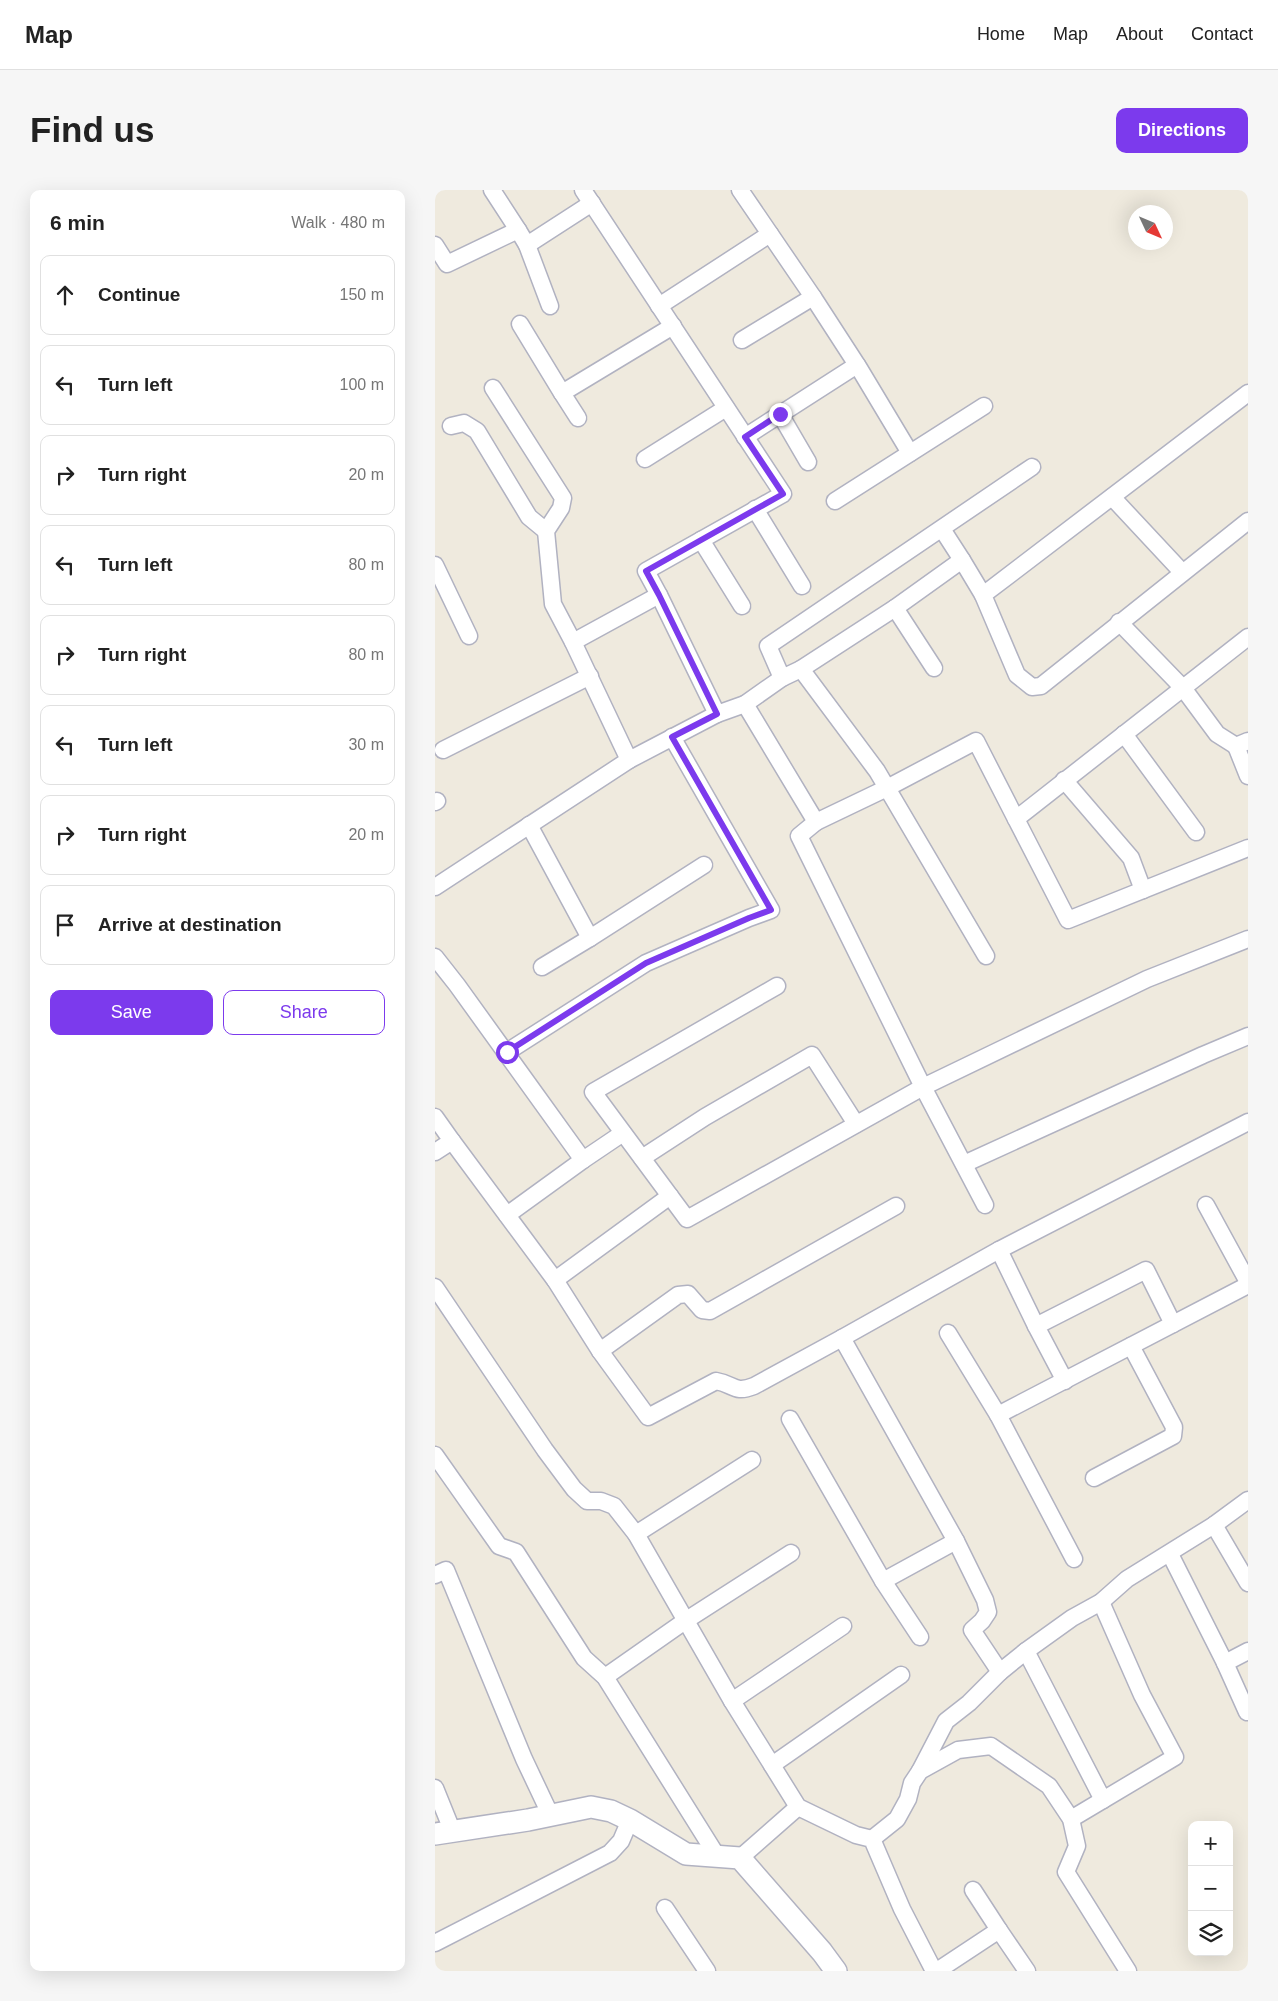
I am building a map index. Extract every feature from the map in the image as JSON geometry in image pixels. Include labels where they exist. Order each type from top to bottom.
[{"type":"street","points":[[492,190],[527,245],[550,306]]},
{"type":"street","points":[[740,190],[857,365],[910,453]]},
{"type":"street","points":[[527,245],[587,197],[783,494],[646,571],[717,714]]},
{"type":"street","points":[[435,246],[447,264],[518,230]]},
{"type":"street","points":[[659,306],[770,234]]},
{"type":"street","points":[[742,340],[813,297]]},
{"type":"street","points":[[520,324],[578,418]]},
{"type":"street","points":[[562,393],[673,326]]},
{"type":"street","points":[[745,437],[857,365]]},
{"type":"street","points":[[493,388],[563,498],[561,508],[546,531],[553,604],[629,760]]},
{"type":"street","points":[[983,595],[1248,393]]},
{"type":"street","points":[[835,501],[983,406]]},
{"type":"street","points":[[645,459],[726,408]]},
{"type":"street","points":[[780,414],[808,462]]},
{"type":"street","points":[[451,426],[464,424],[477,430],[529,517],[546,531]]},
{"type":"street","points":[[781,678],[769,646],[1032,467]]},
{"type":"street","points":[[1112,497],[1183,572]]},
{"type":"street","points":[[755,509],[802,586]]},
{"type":"street","points":[[942,529],[983,595],[1017,675],[1032,687],[1041,686],[1054,677],[1119,622],[1248,521]]},
{"type":"street","points":[[701,540],[742,606]]},
{"type":"street","points":[[435,886],[629,760],[717,714],[745,704],[781,678],[801,669],[895,608],[962,560]]},
{"type":"street","points":[[435,565],[469,636]]},
{"type":"street","points":[[573,642],[659,595]]},
{"type":"street","points":[[895,608],[934,668]]},
{"type":"street","points":[[1119,622],[1183,688],[1217,734],[1242,743],[1248,776]]},
{"type":"street","points":[[1015,819],[1248,637]]},
{"type":"street","points":[[801,669],[877,771],[986,956]]},
{"type":"street","points":[[443,750],[589,676]]},
{"type":"street","points":[[745,704],[816,822]]},
{"type":"street","points":[[1124,734],[1197,832]]},
{"type":"street","points":[[507,1052],[646,963],[771,910],[672,737]]},
{"type":"street","points":[[985,1205],[923,1087],[799,836],[816,822],[887,788],[976,741],[1068,920],[1248,848]]},
{"type":"street","points":[[1064,780],[1131,858],[1143,890]]},
{"type":"street","points":[[529,825],[590,938]]},
{"type":"street","points":[[542,967],[704,865]]},
{"type":"street","points":[[777,986],[593,1092],[687,1219],[923,1087],[1147,979],[1248,939]]},
{"type":"street","points":[[435,957],[507,1052],[583,1160]]},
{"type":"street","points":[[964,1164],[1248,1036]]},
{"type":"street","points":[[642,1158],[705,1116],[812,1055],[856,1124]]},
{"type":"street","points":[[435,1117],[555,1280],[600,1351],[648,1417],[716,1381],[726,1383],[733,1388],[745,1389],[754,1386],[999,1250],[1248,1122]]},
{"type":"street","points":[[507,1215],[623,1133]]},
{"type":"street","points":[[435,1152],[453,1141]]},
{"type":"street","points":[[555,1280],[670,1196]]},
{"type":"street","points":[[998,1415],[1248,1283],[1206,1205]]},
{"type":"street","points":[[600,1351],[678,1295],[688,1294],[702,1310],[710,1311],[895,1206]]},
{"type":"street","points":[[999,1250],[1065,1381]]},
{"type":"street","points":[[1036,1326],[1146,1270],[1173,1324]]},
{"type":"street","points":[[435,1288],[545,1450],[574,1489],[587,1501],[601,1501],[614,1506],[636,1534],[732,1701],[799,1807],[856,1835],[872,1839]]},
{"type":"street","points":[[948,1333],[998,1415],[1074,1559]]},
{"type":"street","points":[[842,1338],[956,1541],[985,1600],[987,1612],[982,1621],[972,1630],[1000,1672]]},
{"type":"street","points":[[1094,1478],[1173,1436],[1174,1428],[1131,1346]]},
{"type":"street","points":[[790,1419],[883,1581],[920,1637]]},
{"type":"street","points":[[435,1455],[499,1546],[516,1552],[584,1658],[605,1677],[717,1856]]},
{"type":"street","points":[[636,1534],[752,1460]]},
{"type":"street","points":[[872,1839],[897,1819],[907,1800],[912,1783],[946,1721],[969,1703],[1000,1672],[1072,1618],[1101,1602],[1127,1579],[1170,1554],[1248,1500]]},
{"type":"street","points":[[1214,1525],[1248,1584]]},
{"type":"street","points":[[883,1581],[956,1541]]},
{"type":"street","points":[[605,1677],[685,1621],[791,1553]]},
{"type":"street","points":[[1170,1554],[1225,1663],[1247,1712]]},
{"type":"street","points":[[435,1575],[446,1570],[524,1759],[550,1814]]},
{"type":"street","points":[[1071,1819],[1175,1757],[1142,1695],[1101,1602]]},
{"type":"street","points":[[732,1701],[843,1626]]},
{"type":"street","points":[[1026,1651],[1103,1800]]},
{"type":"street","points":[[1225,1663],[1248,1651]]},
{"type":"street","points":[[772,1765],[901,1675]]},
{"type":"street","points":[[920,1771],[958,1750],[991,1746],[1049,1786],[1071,1819],[1077,1846],[1066,1872],[1129,1971]]},
{"type":"street","points":[[435,1788],[443,1832],[528,1820],[591,1807],[611,1811],[630,1820],[686,1854],[740,1858],[822,1952],[836,1971]]},
{"type":"street","points":[[740,1858],[799,1807]]},
{"type":"street","points":[[435,1943],[610,1853],[621,1841],[630,1820]]},
{"type":"street","points":[[872,1839],[902,1909],[935,1971],[999,1930]]},
{"type":"street","points":[[973,1890],[1027,1971]]},
{"type":"street","points":[[665,1908],[707,1971]]},
{"type":"route","points":[[507,1052],[646,963],[691,942],[771,910],[672,737],[717,714],[646,571],[783,494],[745,437],[780,414]]}]
